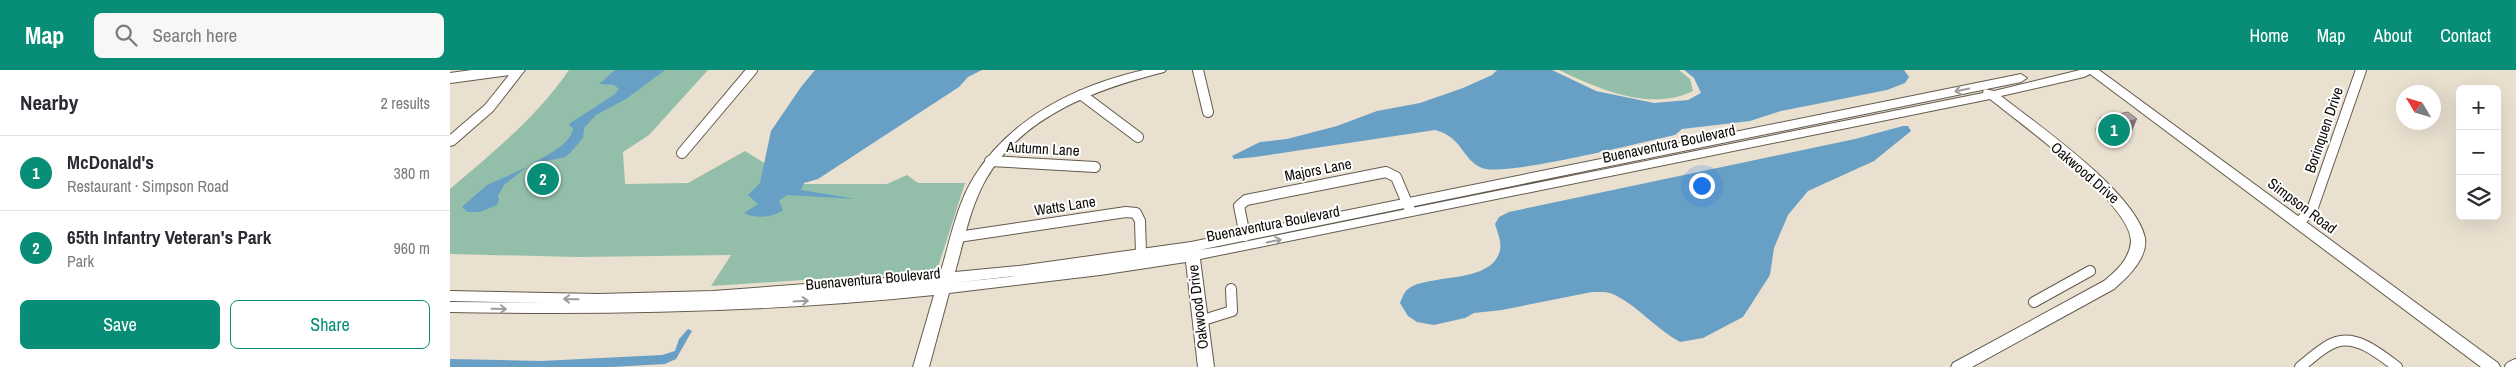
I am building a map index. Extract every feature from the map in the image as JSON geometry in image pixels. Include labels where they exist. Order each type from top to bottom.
[{"type":"main road","points":[[450,142],[489,108],[519,70]]},
{"type":"main road","points":[[918,367],[945,285],[972,191],[990,162],[1004,145],[1034,121],[1082,95],[1109,84],[1160,70]]},
{"type":"main road","name":"Buenaventura Boulevard","points":[[1987,90],[2061,70]]},
{"type":"main road","name":"Buenaventura Boulevard","points":[[450,307],[580,310],[702,307],[945,285],[1192,251],[1410,209],[1987,90],[2080,75],[2088,70]]},
{"type":"main road","name":"Simpson Road","points":[[2092,70],[2492,367]]},
{"type":"main road","name":"Oakwood Drive","points":[[1959,367],[2109,285],[2120,277],[2135,258],[2138,238],[2132,219],[2108,191],[1987,90]]},
{"type":"main road","name":"Buenaventura Boulevard","points":[[450,296],[599,299],[713,296],[945,285],[1141,253],[1192,251],[1245,236],[1410,209]]},
{"type":"main road","name":"Oakwood Drive","points":[[1192,251],[1206,367]]},
{"type":"street","points":[[450,78],[509,70]]},
{"type":"street","points":[[682,153],[752,70]]},
{"type":"street","points":[[1198,70],[1208,112]]},
{"type":"street","name":"Borinquen Drive","points":[[2298,223],[2312,210],[2361,70]]},
{"type":"street","points":[[1082,95],[1138,137]]},
{"type":"street","name":"Autumn Lane","points":[[990,162],[1095,167]]},
{"type":"street","name":"Majors Lane","points":[[1245,236],[1239,206],[1246,200],[1386,172],[1396,178],[1410,209]]},
{"type":"street","name":"Watts Lane","points":[[958,237],[1126,212],[1136,214],[1140,221],[1141,253]]},
{"type":"street","points":[[2034,302],[2090,272]]},
{"type":"street","points":[[1200,321],[1232,310],[1231,289]]},
{"type":"street","points":[[2300,367],[2337,342],[2357,344],[2376,350],[2397,367]]},
{"type":"street","points":[[2510,367],[2516,364]]},
{"type":"green space","points":[[569,70],[708,70],[649,135],[623,152],[625,184],[688,183],[745,151],[798,184],[887,184],[907,175],[918,183],[965,183],[939,264],[934,269],[926,272],[711,286],[731,255],[577,257],[450,254],[450,189],[529,119]]},
{"type":"green space","points":[[1559,70],[1679,70],[1690,79],[1693,91],[1677,97],[1642,99],[1607,91]]},
{"type":"water","points":[[615,70],[665,70],[626,99],[596,115],[584,128],[583,138],[565,157],[532,164],[556,150],[567,140],[573,129],[569,124],[615,94],[619,89],[614,85],[599,84]]},
{"type":"water","points":[[815,70],[982,70],[968,77],[959,87],[818,179],[804,183],[801,190],[856,199],[787,195],[779,201],[783,210],[774,215],[759,217],[744,213],[758,204],[748,195],[760,183],[771,131]]},
{"type":"water","points":[[1497,70],[1552,70],[1596,91],[1654,103],[1688,100],[1701,93],[1694,78],[1684,70],[1904,70],[1909,77],[1905,83],[1887,90],[1781,111],[1750,121],[1682,129],[1675,135],[1575,158],[1517,168],[1482,168],[1470,160],[1451,138],[1435,130],[1255,157],[1234,159],[1232,156],[1260,142],[1287,139],[1337,126],[1377,111],[1420,103],[1463,88],[1492,75]]},
{"type":"water","points":[[1908,126],[1911,131],[1874,161],[1808,191],[1788,215],[1774,248],[1770,275],[1743,317],[1703,338],[1680,342],[1624,300],[1607,292],[1592,292],[1502,310],[1474,313],[1465,318],[1434,325],[1417,322],[1408,316],[1400,303],[1407,290],[1418,284],[1473,274],[1485,269],[1495,261],[1500,247],[1495,224],[1499,217],[1509,212],[1855,139]]},
{"type":"water","points":[[527,167],[504,185],[498,196],[497,205],[480,212],[468,212],[462,207],[487,185]]},
{"type":"water","points":[[688,329],[692,331],[676,359],[665,364],[612,367],[450,367],[450,359],[541,361],[662,355],[675,351],[679,339]]},
{"type":"building","points":[[2128,112],[2137,119],[2109,125],[2100,118]]},
{"type":"place","name":"McDonald's","points":[[2114,130]]},
{"type":"place","name":"65th Infantry Veteran's Park","points":[[543,179]]}]
